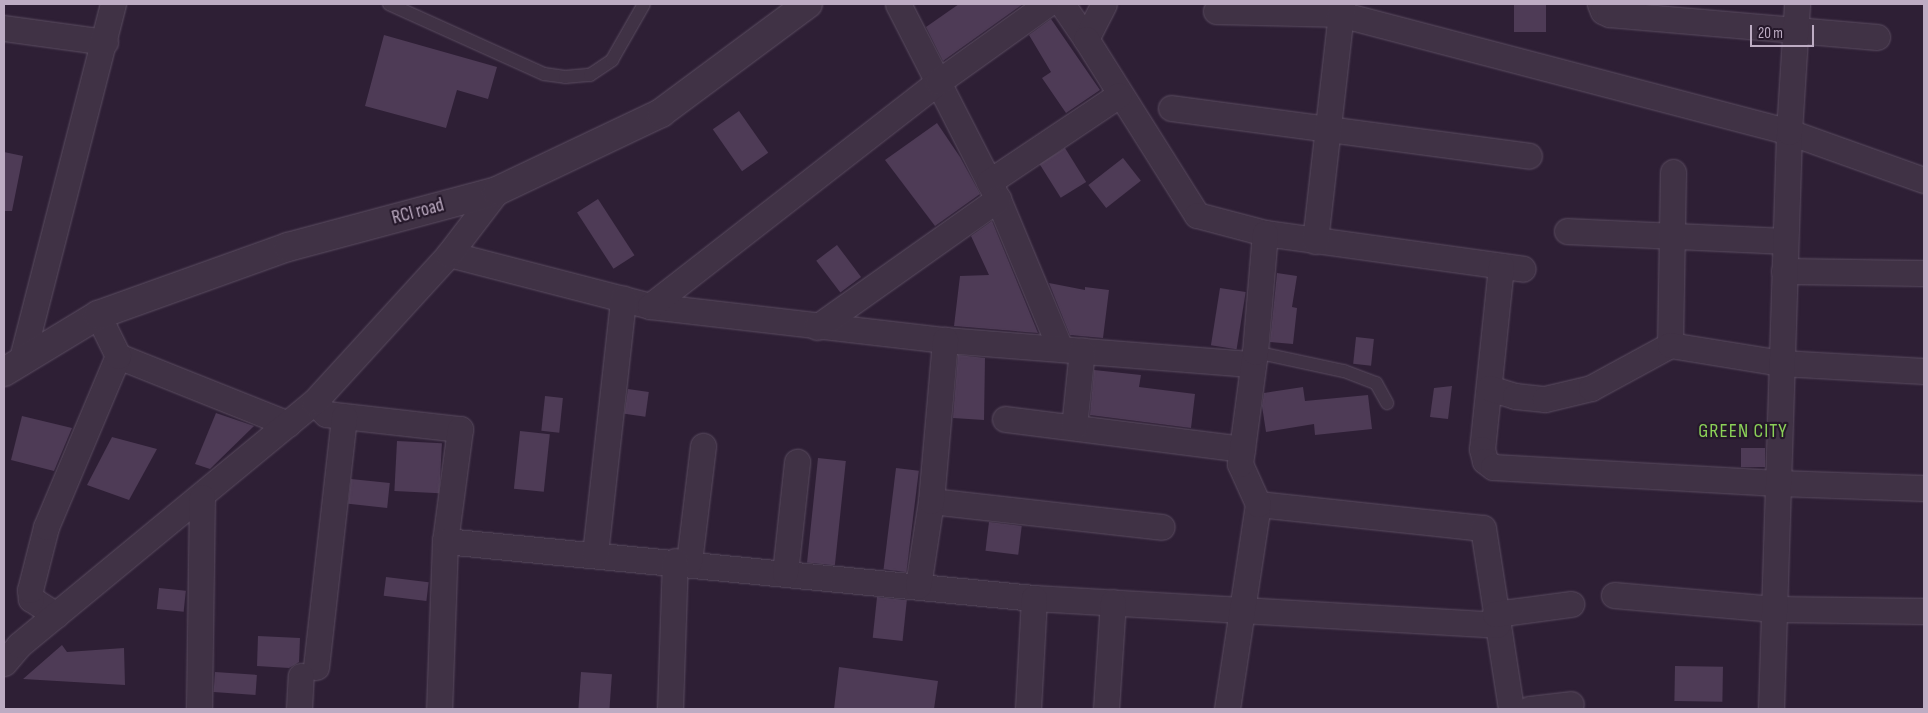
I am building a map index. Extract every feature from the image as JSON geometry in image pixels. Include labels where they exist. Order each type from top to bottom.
[{"type":"street","points":[[12,367],[105,42],[114,4]]},
{"type":"street","name":"RCI road","points":[[12,367],[98,315],[288,247],[497,191],[661,113],[808,4]]},
{"type":"street","points":[[898,4],[994,190],[1071,349],[1074,428]]},
{"type":"street","points":[[650,306],[938,82],[1047,4]]},
{"type":"street","points":[[1062,4],[1086,38],[1119,95],[1197,215],[1265,233],[1512,268],[1489,388],[1482,449],[1485,461],[1493,467],[1778,483],[1924,488]]},
{"type":"street","points":[[1086,38],[1104,4]]},
{"type":"street","points":[[1600,4],[1603,11],[1609,14],[1877,37]]},
{"type":"street","points":[[1771,709],[1788,132],[1797,4]]},
{"type":"street","points":[[1216,11],[1341,9],[1788,132],[1924,180]]},
{"type":"street","points":[[1315,241],[1341,9]]},
{"type":"street","points":[[4,28],[105,42]]},
{"type":"street","points":[[817,327],[1119,95]]},
{"type":"street","points":[[1171,108],[1528,156]]},
{"type":"street","points":[[1670,344],[1673,172]]},
{"type":"street","points":[[4,663],[19,645],[202,497],[314,402],[449,254],[497,191]]},
{"type":"street","points":[[1567,231],[1785,241]]},
{"type":"street","points":[[1228,709],[1258,504],[1240,464],[1254,358],[1265,233]]},
{"type":"street","points":[[449,254],[650,306],[817,327],[945,340],[1071,349],[1254,358]]},
{"type":"street","points":[[1784,271],[1924,273]]},
{"type":"street","points":[[595,554],[623,299]]},
{"type":"street","points":[[98,315],[118,356],[288,424]]},
{"type":"street","points":[[918,586],[931,502],[945,340]]},
{"type":"street","points":[[1489,388],[1515,396],[1554,397],[1591,388],[1670,344],[1781,363],[1924,371]]},
{"type":"street","points":[[56,615],[31,600],[30,590],[46,527],[118,356]]},
{"type":"street","points":[[314,402],[326,414],[460,429],[445,541],[439,709]]},
{"type":"street","points":[[299,709],[309,672],[344,417]]},
{"type":"street","points":[[1005,419],[1242,449]]},
{"type":"street","points":[[670,709],[682,562],[703,446]]},
{"type":"street","points":[[785,572],[797,462]]},
{"type":"street","points":[[199,709],[202,497]]},
{"type":"street","points":[[931,502],[1162,527]]},
{"type":"street","points":[[1258,504],[1483,528],[1511,709]]},
{"type":"street","points":[[445,541],[682,562],[1034,598],[1496,619],[1571,604]]},
{"type":"street","points":[[1614,596],[1774,609],[1924,611]]},
{"type":"street","points":[[1028,709],[1034,598]]},
{"type":"street","points":[[1106,709],[1113,602]]},
{"type":"street","points":[[1528,709],[1571,704]]},
{"type":"lane","points":[[389,4],[544,74],[565,77],[590,75],[612,60],[644,4]]},
{"type":"lane","points":[[1254,358],[1344,371],[1376,383],[1388,403]]},
{"type":"building","points":[[959,4],[1023,4],[943,61],[926,27]]},
{"type":"building","points":[[1514,4],[1546,4],[1546,32],[1514,32]]},
{"type":"building","points":[[1051,19],[1100,90],[1066,113],[1042,78],[1051,72],[1029,35]]},
{"type":"building","points":[[384,35],[497,67],[488,99],[457,90],[446,128],[365,106]]},
{"type":"building","points":[[739,111],[768,153],[742,171],[713,129]]},
{"type":"building","points":[[937,123],[960,157],[980,194],[935,226],[885,160]]},
{"type":"building","points":[[1065,148],[1086,182],[1061,198],[1040,164]]},
{"type":"building","points":[[4,152],[23,156],[12,211],[4,211]]},
{"type":"building","points":[[1123,158],[1141,181],[1106,208],[1088,185]]},
{"type":"building","points":[[598,199],[634,255],[614,269],[577,213]]},
{"type":"building","points":[[992,221],[1038,333],[954,326],[960,276],[989,275],[971,236]]},
{"type":"building","points":[[837,245],[861,277],[840,293],[816,261]]},
{"type":"building","points":[[1277,273],[1297,276],[1292,307],[1297,308],[1293,344],[1270,342]]},
{"type":"building","points":[[1049,283],[1085,290],[1085,287],[1109,290],[1103,338],[1070,335]]},
{"type":"building","points":[[1220,288],[1246,292],[1237,349],[1211,345]]},
{"type":"building","points":[[1356,337],[1374,339],[1371,366],[1353,364]]},
{"type":"building","points":[[958,355],[985,358],[984,420],[953,418]]},
{"type":"building","points":[[1094,370],[1141,375],[1139,387],[1195,394],[1191,428],[1090,415]]},
{"type":"building","points":[[1452,386],[1448,419],[1430,417],[1434,388]]},
{"type":"building","points":[[1303,387],[1305,401],[1368,395],[1372,429],[1315,435],[1314,424],[1266,432],[1262,406],[1264,393]]},
{"type":"building","points":[[628,389],[649,392],[645,417],[625,414]]},
{"type":"building","points":[[545,396],[563,398],[559,433],[541,431]]},
{"type":"building","points":[[216,413],[254,426],[210,469],[195,464]]},
{"type":"building","points":[[22,416],[72,428],[54,471],[11,460]]},
{"type":"building","points":[[520,431],[550,434],[544,492],[514,489]]},
{"type":"building","points":[[112,437],[157,449],[129,500],[87,485]]},
{"type":"building","points":[[397,441],[442,443],[439,493],[394,491]]},
{"type":"building","points":[[1741,448],[1765,448],[1765,467],[1741,467]]},
{"type":"building","points":[[818,458],[846,461],[835,565],[807,562]]},
{"type":"building","points":[[896,468],[919,471],[906,572],[884,569]]},
{"type":"building","points":[[351,479],[390,483],[387,508],[348,504]]},
{"type":"building","points":[[989,522],[1022,526],[1018,555],[985,551]]},
{"type":"building","points":[[386,577],[429,582],[426,601],[384,596]]},
{"type":"building","points":[[159,588],[186,591],[184,612],[157,609]]},
{"type":"building","points":[[877,597],[907,600],[903,641],[873,638]]},
{"type":"building","points":[[258,636],[300,638],[299,662],[289,668],[257,666]]},
{"type":"building","points":[[62,645],[67,652],[124,648],[125,685],[23,679]]},
{"type":"building","points":[[1675,666],[1723,667],[1722,702],[1674,701]]},
{"type":"building","points":[[839,667],[938,681],[934,709],[834,709]]},
{"type":"building","points":[[215,672],[257,675],[256,695],[214,692]]},
{"type":"building","points":[[581,672],[612,674],[609,709],[578,709]]},
{"type":"district","name":"GREEN CITY","points":[[1743,431]]}]
